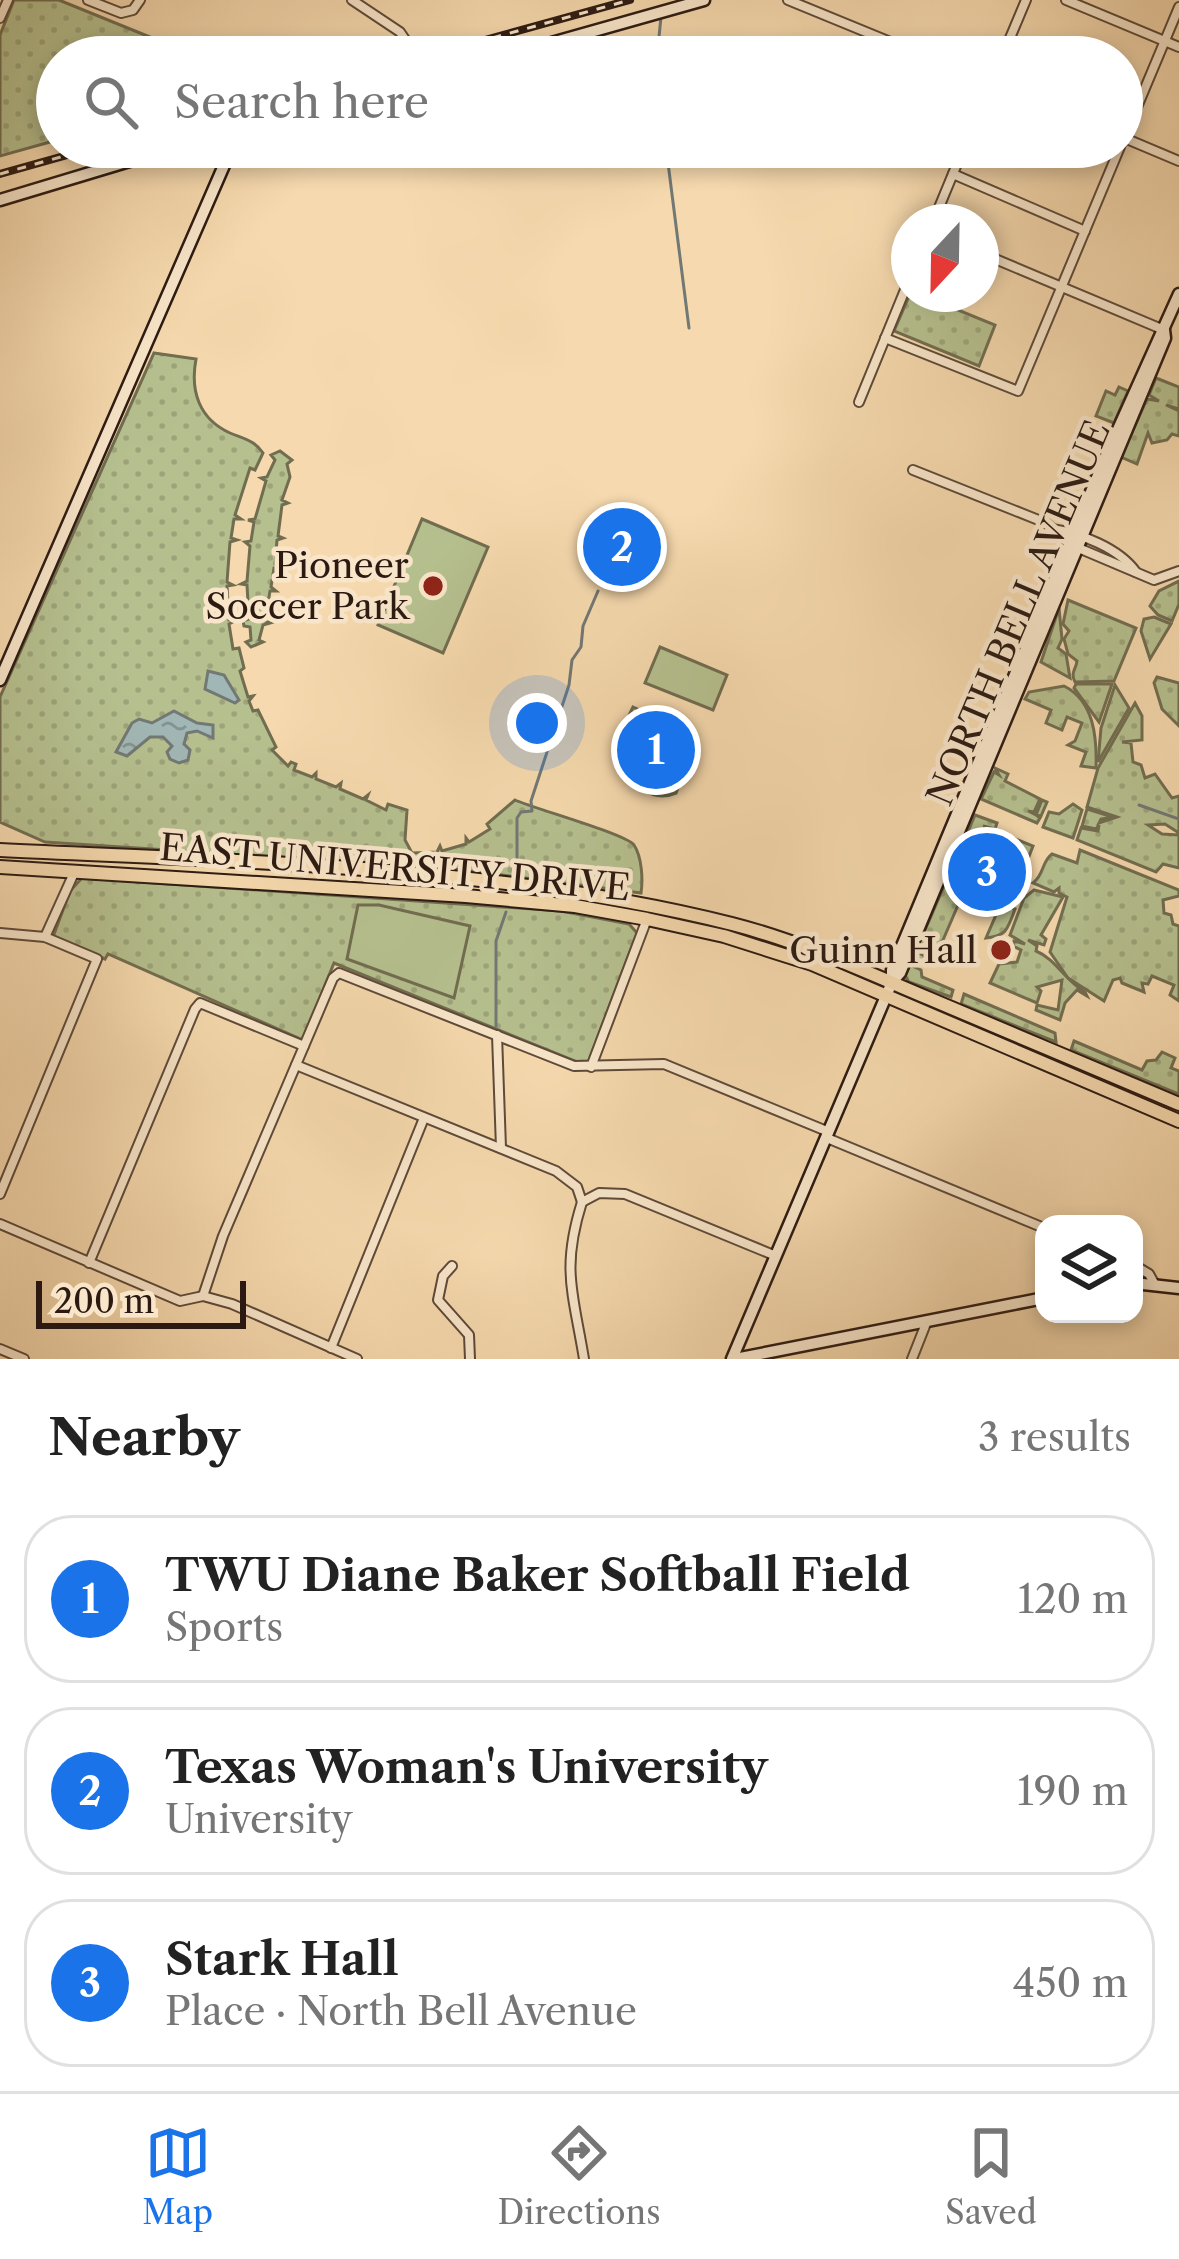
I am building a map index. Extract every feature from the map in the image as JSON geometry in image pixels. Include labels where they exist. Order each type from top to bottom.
[{"type":"main road","points":[[576,36],[700,1]]},
{"type":"main road","points":[[0,200],[106,168]]},
{"type":"main road","points":[[0,680],[223,168]]},
{"type":"main road","name":"NORTH BELL AVENUE","points":[[734,1359],[889,989],[900,973],[1158,336],[1178,299]]},
{"type":"main road","name":"EAST UNIVERSITY DRIVE","points":[[0,850],[546,886],[648,912],[889,989],[1179,1104]]},
{"type":"main road","name":"EAST UNIVERSITY DRIVE","points":[[0,867],[648,912]]},
{"type":"main road","name":"EAST UNIVERSITY DRIVE","points":[[889,989],[1179,1121]]},
{"type":"main road","points":[[1143,1283],[1179,1288]]},
{"type":"main road","points":[[734,1359],[1035,1300]]},
{"type":"street","points":[[0,18],[8,0]]},
{"type":"street","points":[[88,0],[121,13],[133,10],[140,0]]},
{"type":"street","points":[[352,0],[403,36]]},
{"type":"street","points":[[788,0],[876,36]]},
{"type":"street","points":[[1011,36],[1026,0]]},
{"type":"street","points":[[1066,0],[1179,47]]},
{"type":"street","points":[[1143,92],[1179,7]]},
{"type":"street","points":[[1143,148],[1179,161]]},
{"type":"street","points":[[940,204],[955,168]]},
{"type":"street","points":[[885,338],[1018,391],[1111,168]]},
{"type":"street","points":[[953,174],[1085,231]]},
{"type":"street","points":[[999,261],[1164,330]]},
{"type":"street","points":[[859,402],[896,312]]},
{"type":"street","points":[[913,470],[1126,560],[1137,573],[1154,580],[1179,571]]},
{"type":"street","points":[[45,937],[76,870]]},
{"type":"street","points":[[591,1067],[648,912]]},
{"type":"street","points":[[0,933],[45,937],[98,959],[0,1194]]},
{"type":"street","points":[[203,1296],[223,1237],[333,978],[346,973],[574,1066],[664,1064],[1035,1224]]},
{"type":"street","points":[[89,1263],[200,1004],[304,1046]]},
{"type":"street","points":[[496,1035],[501,1148]]},
{"type":"street","points":[[296,1065],[565,1176],[577,1187],[583,1202]]},
{"type":"street","points":[[331,1348],[424,1118]]},
{"type":"street","points":[[584,1359],[568,1262],[571,1234],[583,1202],[598,1193],[625,1194],[776,1256]]},
{"type":"street","points":[[0,1224],[180,1301],[203,1296],[232,1304],[356,1359]]},
{"type":"street","points":[[452,1266],[442,1276],[438,1300],[469,1335],[470,1359]]},
{"type":"street","points":[[1143,1270],[1154,1283]]},
{"type":"street","points":[[912,1359],[927,1320]]},
{"type":"street","points":[[0,1348],[24,1359]]},
{"type":"green space","points":[[14,0],[59,0],[147,36],[36,36],[36,146],[0,156],[0,35]]},
{"type":"green space","points":[[902,312],[963,312],[995,325],[979,366],[894,331]]},
{"type":"green space","points":[[154,353],[196,359],[194,382],[204,412],[219,427],[263,453],[255,470],[250,468],[235,515],[241,519],[234,519],[231,538],[237,540],[230,542],[227,582],[233,585],[227,586],[229,620],[235,621],[229,624],[233,649],[239,648],[244,668],[240,671],[248,697],[253,696],[249,701],[276,747],[272,750],[288,766],[296,764],[294,770],[312,777],[316,773],[316,779],[336,787],[341,783],[340,789],[363,799],[368,795],[366,800],[386,810],[388,804],[407,810],[405,840],[412,853],[466,844],[466,838],[469,842],[490,829],[487,824],[515,800],[634,845],[641,893],[447,868],[45,842],[0,822],[0,697]]},
{"type":"green space","points":[[1156,378],[1179,387],[1179,409],[1166,405],[1179,411],[1179,436],[1172,434],[1152,443],[1148,433],[1137,464],[1121,457],[1147,399],[1159,401],[1149,395]]},
{"type":"green space","points":[[1119,387],[1128,391],[1114,423],[1096,416],[1106,391],[1115,395]]},
{"type":"green space","points":[[280,451],[292,460],[287,464],[290,477],[282,500],[288,503],[282,505],[278,536],[283,538],[277,540],[275,564],[280,568],[274,568],[271,587],[276,591],[270,591],[265,621],[270,623],[263,625],[259,640],[263,642],[251,647],[246,642],[251,640],[250,627],[243,621],[249,619],[247,585],[241,584],[247,581],[250,546],[245,542],[251,541],[254,522],[248,520],[255,519],[266,481],[261,478],[267,477],[275,460],[271,455]]},
{"type":"green space","name":"Pioneer Soccer Park","points":[[422,519],[488,547],[443,653],[378,625]]},
{"type":"green space","points":[[1179,581],[1179,604],[1172,621],[1150,606],[1159,591]]},
{"type":"green space","points":[[1068,600],[1136,628],[1114,681],[1075,682],[1077,661],[1068,654],[1064,639],[1069,631],[1063,624]]},
{"type":"green space","points":[[1059,608],[1062,639],[1058,648],[1066,654],[1070,678],[1041,662]]},
{"type":"green space","points":[[1154,617],[1171,624],[1150,659],[1141,631],[1144,619]]},
{"type":"green space","points":[[660,647],[727,675],[713,710],[645,683]]},
{"type":"green space","points":[[1157,677],[1179,683],[1179,726],[1162,709],[1154,683]]},
{"type":"green space","points":[[1076,684],[1112,684],[1099,722],[1074,688]]},
{"type":"green space","points":[[1115,685],[1129,708],[1098,762],[1101,728]]},
{"type":"green space","points":[[1064,686],[1088,710],[1096,768],[1081,766],[1086,752],[1068,745],[1075,741],[1082,723],[1067,717],[1062,730],[1046,723],[1051,710],[1025,699],[1029,692]]},
{"type":"green space","points":[[1135,703],[1142,716],[1142,740],[1122,742],[1131,743],[1133,762],[1141,765],[1145,778],[1155,774],[1172,798],[1179,796],[1179,833],[1165,824],[1148,825],[1162,834],[1179,835],[1179,868],[1163,864],[1156,872],[1077,840],[1081,828],[1098,831],[1099,825],[1096,829],[1082,826],[1087,809],[1113,817],[1099,823],[1117,817],[1087,807],[1098,768]]},
{"type":"green space","points":[[633,707],[697,739],[676,793],[660,796],[645,791],[623,768],[620,734]]},
{"type":"green space","points":[[995,768],[1008,774],[1005,781],[1040,799],[1034,812],[1028,811],[1040,818],[1037,823],[981,799],[994,772],[999,775]]},
{"type":"green space","points":[[1073,804],[1082,810],[1073,838],[1043,827],[1049,812],[1059,814]]},
{"type":"green space","points":[[975,815],[997,823],[995,829],[983,826],[1033,846],[1019,882],[1006,876],[1000,868],[1002,860],[984,852],[981,860],[972,861],[968,853],[958,855]]},
{"type":"green space","points":[[1080,850],[1179,890],[1179,896],[1163,900],[1164,913],[1179,926],[1179,1001],[1170,995],[1174,985],[1152,976],[1148,984],[1142,983],[1144,992],[1120,978],[1113,980],[1104,1001],[1068,978],[1050,952],[1067,897],[1059,888],[1054,892],[1033,883],[1052,854],[1077,863]]},
{"type":"green space","points":[[954,863],[971,869],[975,876],[943,940],[955,947],[947,964],[919,953],[928,958],[924,963],[913,958]]},
{"type":"green space","points":[[82,878],[561,911],[629,924],[637,933],[587,1066],[334,963],[303,1040],[108,954],[105,959],[53,937],[70,891]]},
{"type":"green space","points":[[1003,882],[1022,889],[1018,900],[1012,899],[1009,907],[1015,909],[1007,928],[986,938],[1008,887]]},
{"type":"green space","points":[[1034,890],[1063,897],[1041,935],[1046,939],[1044,945],[1028,940],[1087,996],[1077,990],[1065,1003],[1060,1020],[1036,1010],[1037,1005],[1058,1010],[1062,980],[1037,987],[1041,991],[1037,1003],[990,983],[999,964],[1017,962],[1021,950],[1013,946],[1014,941],[1025,944],[1010,935],[1024,898]]},
{"type":"green space","points":[[358,905],[379,905],[470,926],[454,998],[347,959]]},
{"type":"green space","points":[[910,965],[921,970],[922,977],[953,990],[951,997],[909,982],[905,976]]},
{"type":"green space","points":[[964,994],[1055,1033],[1056,1042],[961,1004]]},
{"type":"green space","points":[[1074,1041],[1142,1070],[1162,1052],[1175,1058],[1171,1068],[1179,1071],[1179,1094],[1071,1050]]},
{"type":"water","points":[[208,671],[224,675],[239,700],[235,703],[205,689]]},
{"type":"water","points":[[174,711],[213,725],[213,738],[197,731],[187,733],[188,760],[170,759],[167,752],[172,746],[163,737],[150,737],[127,756],[116,752],[132,723],[139,719],[152,723]]},
{"type":"waterway","points":[[659,36],[661,17]]},
{"type":"waterway","points":[[669,168],[689,328]]},
{"type":"waterway","points":[[517,869],[517,818],[521,812],[532,811],[572,660],[581,647],[583,626],[598,591]]},
{"type":"waterway","points":[[1139,805],[1179,819]]},
{"type":"waterway","points":[[496,1026],[496,941],[506,912]]},
{"type":"railway","points":[[499,36],[630,0]]},
{"type":"railway","points":[[0,174],[36,164]]},
{"type":"place","name":"Texas Woman's University","points":[[622,547]]},
{"type":"place","name":"Pioneer Soccer Park","points":[[433,586]]},
{"type":"place","name":"TWU Diane Baker Softball Field","points":[[656,750]]},
{"type":"place","name":"Stark Hall","points":[[987,872]]},
{"type":"place","name":"Guinn Hall","points":[[1001,950]]}]
